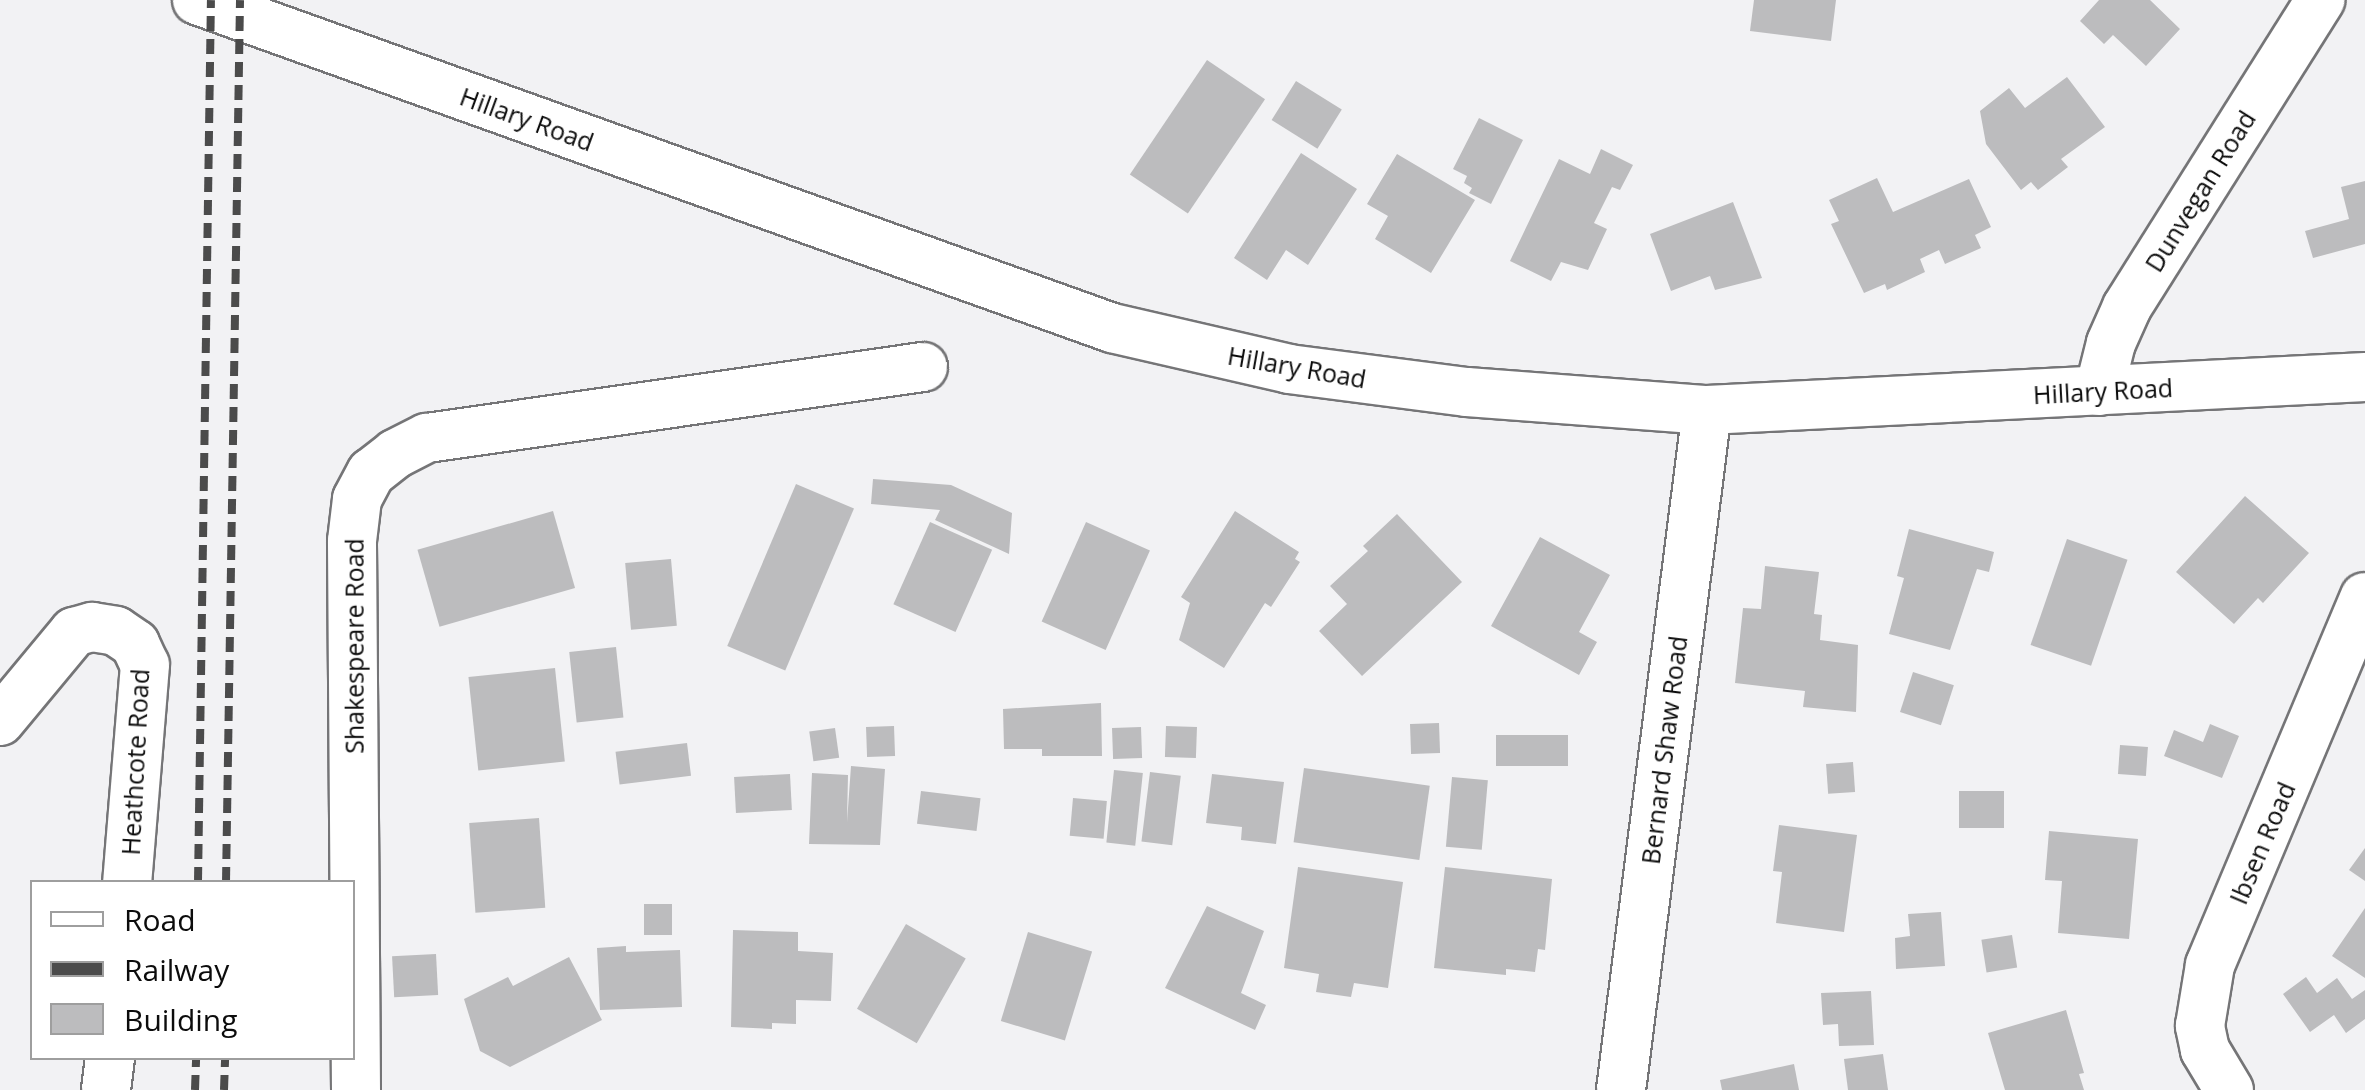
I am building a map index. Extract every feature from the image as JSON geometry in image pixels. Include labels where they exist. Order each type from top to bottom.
[{"type":"street","name":"Hillary Road","points":[[197,0],[1112,328],[1289,370],[1467,392],[1707,410],[2365,377]]},
{"type":"street","name":"Dunvegan Road","points":[[2099,391],[2111,343],[2127,307],[2320,0]]},
{"type":"street","name":"Shakespeare Road","points":[[354,880],[352,541],[357,499],[371,473],[395,454],[427,438],[923,367]]},
{"type":"street","name":"Bernard Shaw Road","points":[[1621,1090],[1707,410]]},
{"type":"street","name":"Ibsen Road","points":[[2229,1090],[2205,1050],[2200,1026],[2210,965],[2365,597]]},
{"type":"street","name":"Heathcote Road","points":[[0,721],[74,632],[92,627],[116,631],[135,644],[145,665],[127,880]]},
{"type":"street","name":"Shakespeare Road","points":[[355,953],[356,1090]]},
{"type":"street","points":[[106,1090],[110,1060]]},
{"type":"building","points":[[1754,0],[1836,0],[1831,41],[1750,31]]},
{"type":"building","points":[[2099,0],[2150,0],[2180,29],[2146,66],[2113,35],[2104,44],[2080,21]]},
{"type":"building","points":[[1207,60],[1265,99],[1188,214],[1130,174]]},
{"type":"building","points":[[2067,77],[2105,127],[2061,159],[2068,167],[2038,190],[2031,182],[2021,190],[1986,144],[1980,111],[2009,88],[2025,108]]},
{"type":"building","points":[[1296,81],[1342,110],[1317,149],[1272,120]]},
{"type":"building","points":[[1479,118],[1523,140],[1491,204],[1469,193],[1472,188],[1464,183],[1467,176],[1453,169]]},
{"type":"building","points":[[1601,149],[1633,165],[1620,190],[1612,187],[1594,223],[1607,229],[1588,270],[1561,262],[1551,281],[1510,261],[1559,159],[1590,174]]},
{"type":"building","points":[[1301,153],[1357,189],[1308,265],[1286,250],[1267,280],[1234,258]]},
{"type":"building","points":[[1397,154],[1475,200],[1431,273],[1375,239],[1388,216],[1367,204]]},
{"type":"building","points":[[1877,178],[1893,212],[1969,179],[1991,227],[1975,235],[1981,248],[1945,264],[1939,250],[1920,259],[1925,272],[1887,290],[1885,284],[1864,293],[1831,224],[1839,221],[1829,200]]},
{"type":"building","points":[[2365,181],[2365,244],[2313,258],[2305,231],[2349,219],[2341,187]]},
{"type":"building","points":[[1733,202],[1762,278],[1715,290],[1710,276],[1671,291],[1650,234]]},
{"type":"building","points":[[873,479],[951,485],[1012,513],[1009,554],[935,520],[940,510],[871,504]]},
{"type":"building","points":[[796,484],[854,509],[785,671],[727,646]]},
{"type":"building","points":[[2245,496],[2309,553],[2263,603],[2258,598],[2234,624],[2176,572]]},
{"type":"building","points":[[553,511],[575,588],[440,627],[417,550]]},
{"type":"building","points":[[1235,511],[1299,552],[1295,559],[1300,562],[1271,607],[1265,603],[1224,668],[1179,640],[1190,603],[1181,597]]},
{"type":"building","points":[[1397,514],[1462,582],[1362,676],[1319,631],[1347,604],[1330,586],[1368,551],[1363,546]]},
{"type":"building","points":[[930,522],[992,550],[956,632],[893,604]]},
{"type":"building","points":[[1086,522],[1150,550],[1106,650],[1042,622]]},
{"type":"building","points":[[1909,529],[1994,552],[1989,572],[1977,569],[1950,650],[1889,634],[1904,578],[1897,576]]},
{"type":"building","points":[[1540,537],[1610,575],[1579,632],[1597,642],[1579,675],[1491,626]]},
{"type":"building","points":[[2067,539],[2128,560],[2091,666],[2031,645]]},
{"type":"building","points":[[671,559],[677,626],[631,630],[625,563]]},
{"type":"building","points":[[1765,566],[1819,572],[1814,614],[1822,615],[1820,640],[1858,645],[1856,712],[1803,707],[1805,691],[1735,683],[1743,608],[1761,609]]},
{"type":"building","points":[[616,647],[623,718],[577,723],[569,652]]},
{"type":"building","points":[[555,668],[565,761],[478,771],[468,677]]},
{"type":"building","points":[[1913,672],[1954,685],[1941,725],[1900,712]]},
{"type":"building","points":[[1101,703],[1102,756],[1042,756],[1042,749],[1004,749],[1003,709]]},
{"type":"building","points":[[1439,723],[1440,753],[1411,754],[1410,724]]},
{"type":"building","points":[[2210,724],[2239,736],[2222,778],[2164,756],[2174,730],[2203,742]]},
{"type":"building","points":[[894,726],[895,756],[867,757],[866,727]]},
{"type":"building","points":[[1166,726],[1197,727],[1196,758],[1165,757]]},
{"type":"building","points":[[1141,727],[1142,758],[1113,759],[1112,728]]},
{"type":"building","points":[[835,728],[839,758],[813,761],[809,732]]},
{"type":"building","points":[[1496,735],[1568,735],[1568,766],[1496,766]]},
{"type":"building","points":[[687,743],[691,776],[620,785],[616,752]]},
{"type":"building","points":[[2120,745],[2148,747],[2146,776],[2118,774]]},
{"type":"building","points":[[1853,762],[1855,792],[1828,794],[1826,764]]},
{"type":"building","points":[[851,766],[885,769],[880,845],[809,844],[812,773],[848,775],[847,822]]},
{"type":"building","points":[[1304,768],[1430,786],[1419,860],[1294,842]]},
{"type":"building","points":[[1114,770],[1143,773],[1135,846],[1106,843]]},
{"type":"building","points":[[1150,772],[1181,776],[1172,845],[1141,841]]},
{"type":"building","points":[[790,774],[792,810],[736,813],[734,777]]},
{"type":"building","points":[[1212,774],[1284,782],[1276,844],[1241,840],[1242,827],[1206,823]]},
{"type":"building","points":[[1452,777],[1488,780],[1482,850],[1446,847]]},
{"type":"building","points":[[921,791],[981,798],[977,831],[917,824]]},
{"type":"building","points":[[1959,791],[2004,791],[2004,828],[1959,828]]},
{"type":"building","points":[[1073,798],[1107,801],[1104,839],[1070,836]]},
{"type":"building","points":[[539,818],[545,908],[475,913],[469,823]]},
{"type":"building","points":[[1779,825],[1857,835],[1844,932],[1776,923],[1782,872],[1773,871]]},
{"type":"building","points":[[2049,831],[2138,839],[2129,939],[2058,933],[2062,881],[2045,880]]},
{"type":"building","points":[[2365,848],[2365,881],[2349,870]]},
{"type":"building","points":[[1298,867],[1403,882],[1388,988],[1354,983],[1351,997],[1316,992],[1319,974],[1284,968]]},
{"type":"building","points":[[1445,867],[1552,879],[1545,950],[1538,949],[1535,972],[1506,969],[1506,975],[1434,968]]},
{"type":"building","points":[[644,904],[672,904],[672,935],[644,935]]},
{"type":"building","points":[[1207,906],[1264,931],[1241,993],[1266,1005],[1255,1030],[1165,988]]},
{"type":"building","points":[[2365,908],[2365,978],[2332,956]]},
{"type":"building","points":[[1941,912],[1945,966],[1896,969],[1895,938],[1910,936],[1908,914]]},
{"type":"building","points":[[906,924],[966,958],[917,1043],[857,1009]]},
{"type":"building","points":[[733,930],[798,932],[798,951],[833,953],[831,1001],[796,1000],[796,1024],[772,1023],[772,1029],[731,1027]]},
{"type":"building","points":[[1028,932],[1092,952],[1065,1041],[1001,1021]]},
{"type":"building","points":[[2012,935],[2017,968],[1987,972],[1981,940]]},
{"type":"building","points":[[626,946],[626,952],[680,950],[682,1007],[600,1010],[597,948]]},
{"type":"building","points":[[436,954],[438,995],[394,997],[392,956]]},
{"type":"building","points":[[569,957],[602,1020],[510,1067],[480,1051],[464,999],[508,977],[513,986]]},
{"type":"building","points":[[2306,977],[2317,993],[2337,978],[2352,999],[2365,990],[2365,1019],[2346,1033],[2334,1015],[2310,1032],[2283,994]]},
{"type":"building","points":[[1871,991],[1874,1045],[1839,1046],[1838,1024],[1823,1025],[1821,993]]},
{"type":"building","points":[[2066,1010],[2084,1073],[2079,1074],[2084,1090],[2005,1090],[1988,1033]]},
{"type":"building","points":[[1883,1054],[1888,1090],[1848,1090],[1844,1059]]},
{"type":"building","points":[[1794,1064],[1799,1090],[1722,1090],[1720,1080]]},
{"type":"railway","points":[[198,880],[211,0]]},
{"type":"railway","points":[[226,880],[240,0]]},
{"type":"railway","points":[[195,1090],[196,1060]]},
{"type":"railway","points":[[224,1090],[225,1060]]}]
